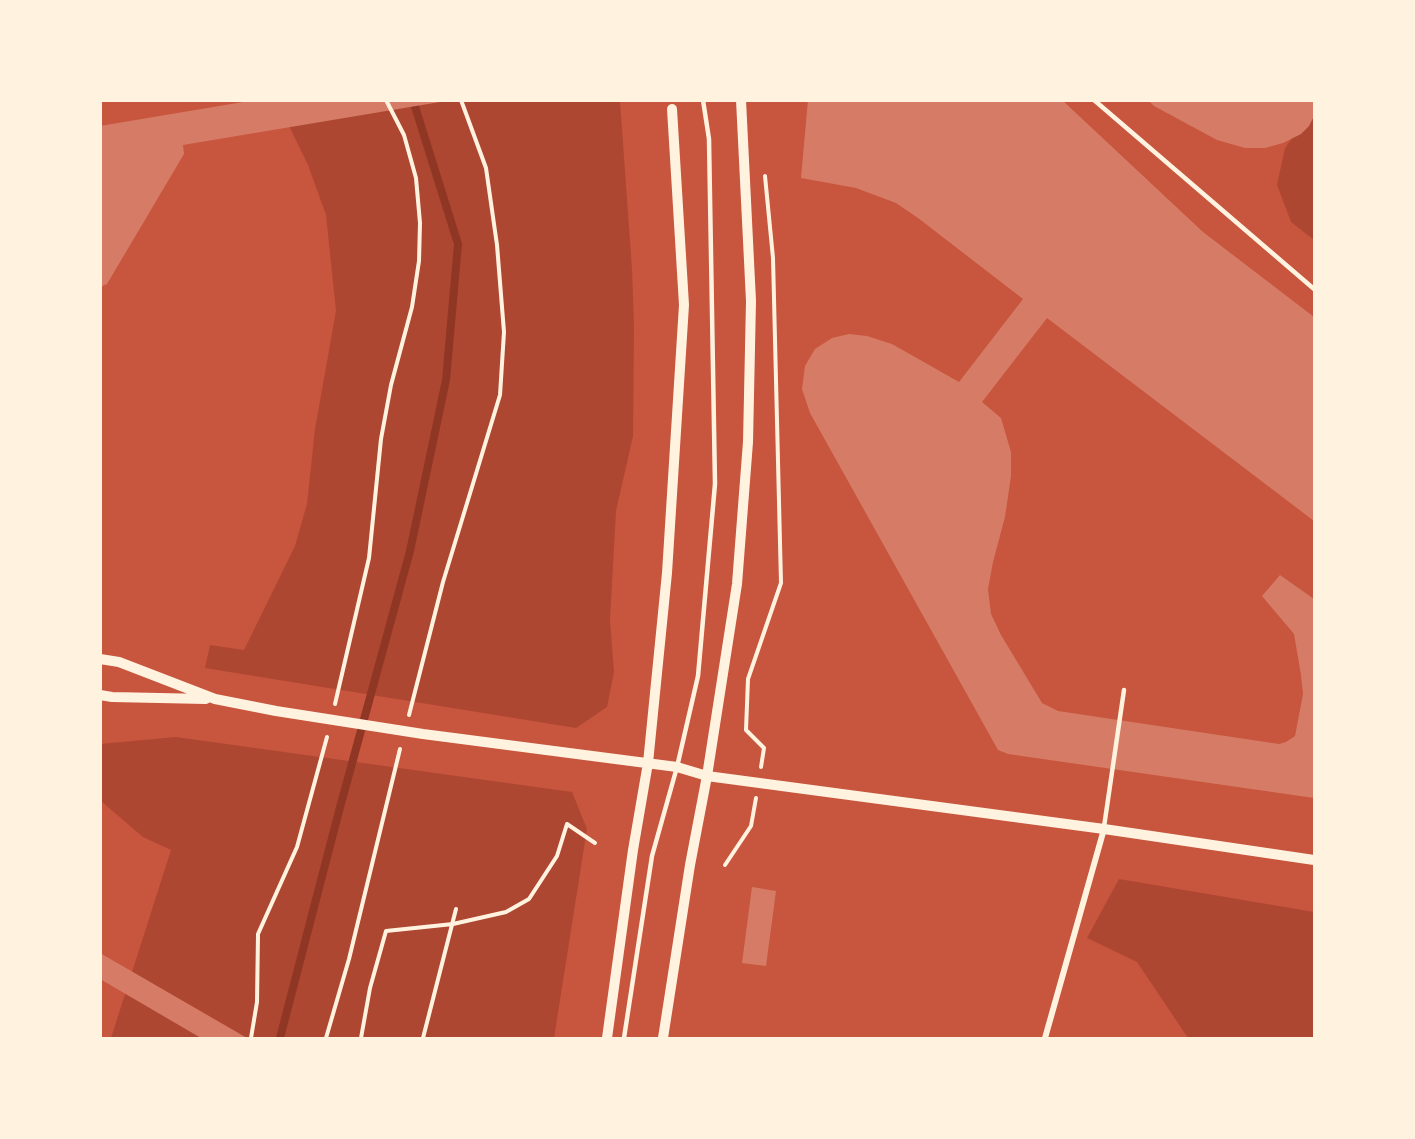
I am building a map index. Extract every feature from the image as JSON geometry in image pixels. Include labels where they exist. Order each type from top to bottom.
[{"type":"street","points":[[663,1038],[737,584],[748,442],[751,301],[741,100]]},
{"type":"street","points":[[608,1038],[633,850],[648,763],[667,573],[684,305],[672,109]]},
{"type":"street","points":[[100,659],[119,662],[215,699]]},
{"type":"street","points":[[100,695],[215,699],[423,734],[677,767],[707,776],[1104,829],[1314,860]]},
{"type":"street","points":[[1045,1038],[1104,829]]},
{"type":"lane","points":[[624,1038],[652,856],[677,767],[698,676],[715,484],[709,139],[704,100]]},
{"type":"lane","points":[[1094,100],[1314,289]]},
{"type":"lane","points":[[1104,829],[1124,690]]},
{"type":"path","points":[[334,709],[369,558],[381,439],[391,385],[412,307],[419,261],[420,223],[416,178],[404,135],[386,100]]},
{"type":"path","points":[[408,716],[443,582],[500,395],[504,332],[497,245],[486,168],[461,100]]},
{"type":"path","points":[[725,865],[751,826],[764,748],[746,730],[748,679],[781,583],[773,258],[765,168]]},
{"type":"path","points":[[251,1038],[257,1002],[258,934],[297,848],[328,731]]},
{"type":"path","points":[[326,1038],[349,959],[403,739]]},
{"type":"path","points":[[361,1038],[370,988],[386,931],[453,924],[506,912],[529,899],[557,856],[567,824],[595,843]]},
{"type":"path","points":[[423,1038],[456,909]]},
{"type":"shaded area","points":[[268,101],[620,101],[632,269],[633,436],[616,511],[610,620],[614,672],[607,707],[576,728],[205,668],[210,645],[244,650],[295,546],[307,504],[315,429],[336,311],[326,215],[308,165],[290,128]]},
{"type":"shaded area","points":[[1314,108],[1314,240],[1291,222],[1277,185],[1285,148]]},
{"type":"shaded area","points":[[176,737],[572,792],[587,829],[554,1038],[111,1038],[171,850],[143,837],[101,801],[100,744]]},
{"type":"shaded area","points":[[1119,879],[1314,912],[1314,1038],[1188,1038],[1137,962],[1087,938]]},
{"type":"building","points":[[255,100],[440,100],[440,102],[183,145],[184,154],[107,284],[100,287],[100,126]]},
{"type":"building","points":[[808,100],[1062,100],[1203,232],[1314,317],[1314,521],[1047,318],[982,402],[1001,418],[1011,452],[1011,476],[1005,517],[988,589],[991,614],[1042,703],[1058,711],[1279,744],[1286,742],[1295,736],[1303,694],[1301,675],[1294,634],[1262,596],[1280,575],[1314,599],[1314,798],[1008,754],[998,750],[810,413],[802,389],[805,366],[815,349],[832,338],[849,334],[867,336],[892,344],[959,382],[1023,299],[896,203],[856,188],[801,178]]},
{"type":"building","points":[[1148,100],[1314,100],[1314,116],[1309,126],[1301,134],[1283,143],[1265,148],[1245,148],[1217,140],[1154,106]]},
{"type":"building","points":[[752,887],[776,891],[766,966],[742,963]]},
{"type":"building","points":[[100,953],[247,1038],[201,1038],[100,979]]},
{"type":"waterway","points":[[280,1038],[410,551],[446,380],[458,244],[413,100]]}]
